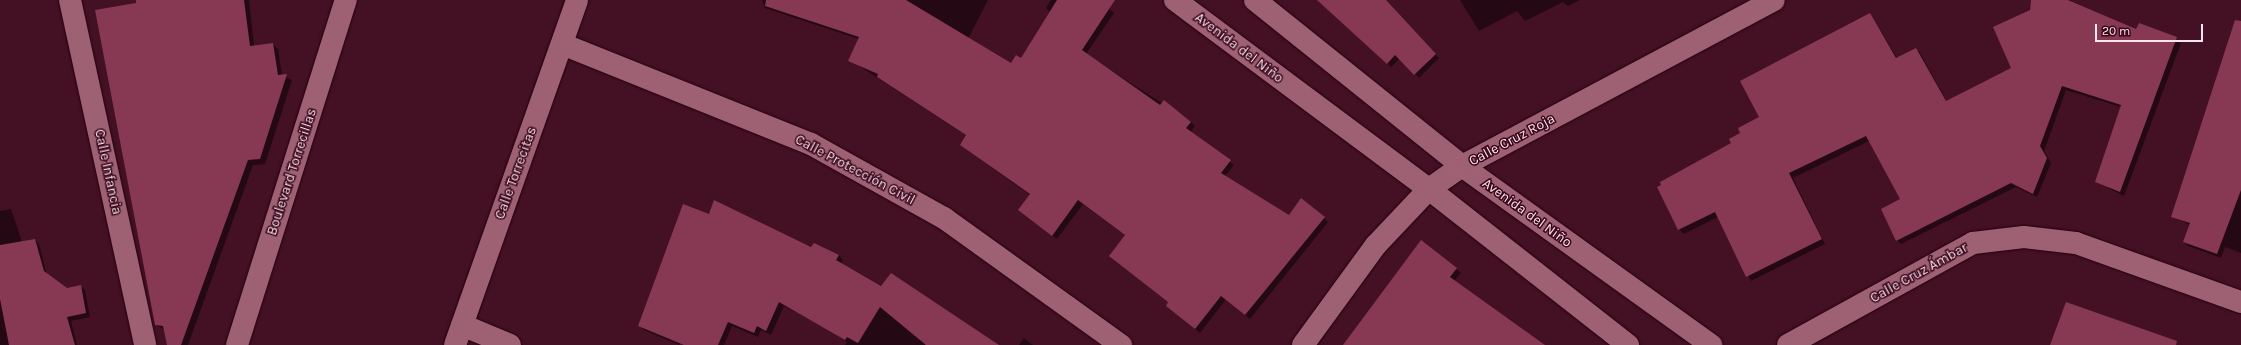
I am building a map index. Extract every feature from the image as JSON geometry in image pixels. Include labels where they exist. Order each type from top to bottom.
[{"type":"street","name":"Calle Infancia","points":[[70,0],[145,345]]},
{"type":"street","name":"Boulevard Torrecillas","points":[[237,345],[346,0]]},
{"type":"street","name":"Calle Torrecitas","points":[[459,335],[577,0]]},
{"type":"street","name":"Avenida del Niño","points":[[1174,0],[1429,189],[1628,345]]},
{"type":"street","name":"Avenida del Niño","points":[[1255,0],[1462,166],[1711,345]]},
{"type":"street","name":"Calle Cruz Roja","points":[[1303,345],[1376,245],[1429,189],[1462,166],[1774,0]]},
{"type":"street","name":"Calle Protección Civil","points":[[562,44],[811,144],[944,218],[1121,345]]},
{"type":"street","name":"Calle Cruz Ámbar","points":[[1788,345],[1973,243],[2024,237],[2076,243],[2241,302]]},
{"type":"street","points":[[459,335],[510,345]]},
{"type":"building","points":[[136,0],[244,0],[250,46],[273,43],[278,75],[287,74],[260,159],[248,160],[181,345],[167,345],[163,326],[155,325],[95,10],[136,3]]},
{"type":"building","points":[[766,0],[906,0],[1011,63],[1016,55],[1021,58],[1057,0],[1115,0],[1082,50],[1160,105],[1164,100],[1191,122],[1186,128],[1231,160],[1221,173],[1289,215],[1301,198],[1325,217],[1245,315],[1221,296],[1195,329],[1166,306],[1168,302],[1109,256],[1125,235],[1078,200],[1052,236],[1018,210],[1030,194],[960,145],[966,135],[877,77],[878,74],[848,61],[859,37],[765,6]]},
{"type":"building","points":[[1317,0],[1386,0],[1436,54],[1414,75],[1395,55],[1387,64]]},
{"type":"building","points":[[2031,0],[2068,0],[2136,29],[2139,23],[2177,37],[2120,192],[2095,182],[2121,105],[2062,86],[2040,146],[2047,158],[2033,194],[2011,183],[1896,241],[1881,209],[1900,199],[1866,136],[1789,173],[1822,239],[1746,277],[1715,212],[1678,230],[1657,187],[1661,185],[1660,182],[1731,143],[1729,139],[1740,133],[1738,128],[1759,117],[1740,81],[1870,13],[1896,58],[1916,48],[1946,101],[2011,68],[1993,27],[2030,10]]},
{"type":"building","points":[[2235,20],[2241,21],[2241,190],[2217,254],[2183,242],[2190,223],[2171,217]]},
{"type":"building","points":[[714,200],[811,247],[814,243],[839,255],[836,260],[881,286],[891,273],[999,345],[926,345],[880,307],[858,343],[847,337],[845,340],[779,302],[766,331],[757,326],[754,333],[728,322],[718,345],[684,345],[638,326],[683,204],[709,214]]},
{"type":"building","points":[[35,239],[44,271],[67,288],[81,285],[86,313],[67,317],[75,345],[9,345],[0,299],[0,245]]},
{"type":"building","points":[[1421,240],[1457,268],[1450,277],[1545,345],[1343,345]]},
{"type":"building","points":[[2066,302],[2177,341],[2176,345],[2050,345]]}]
